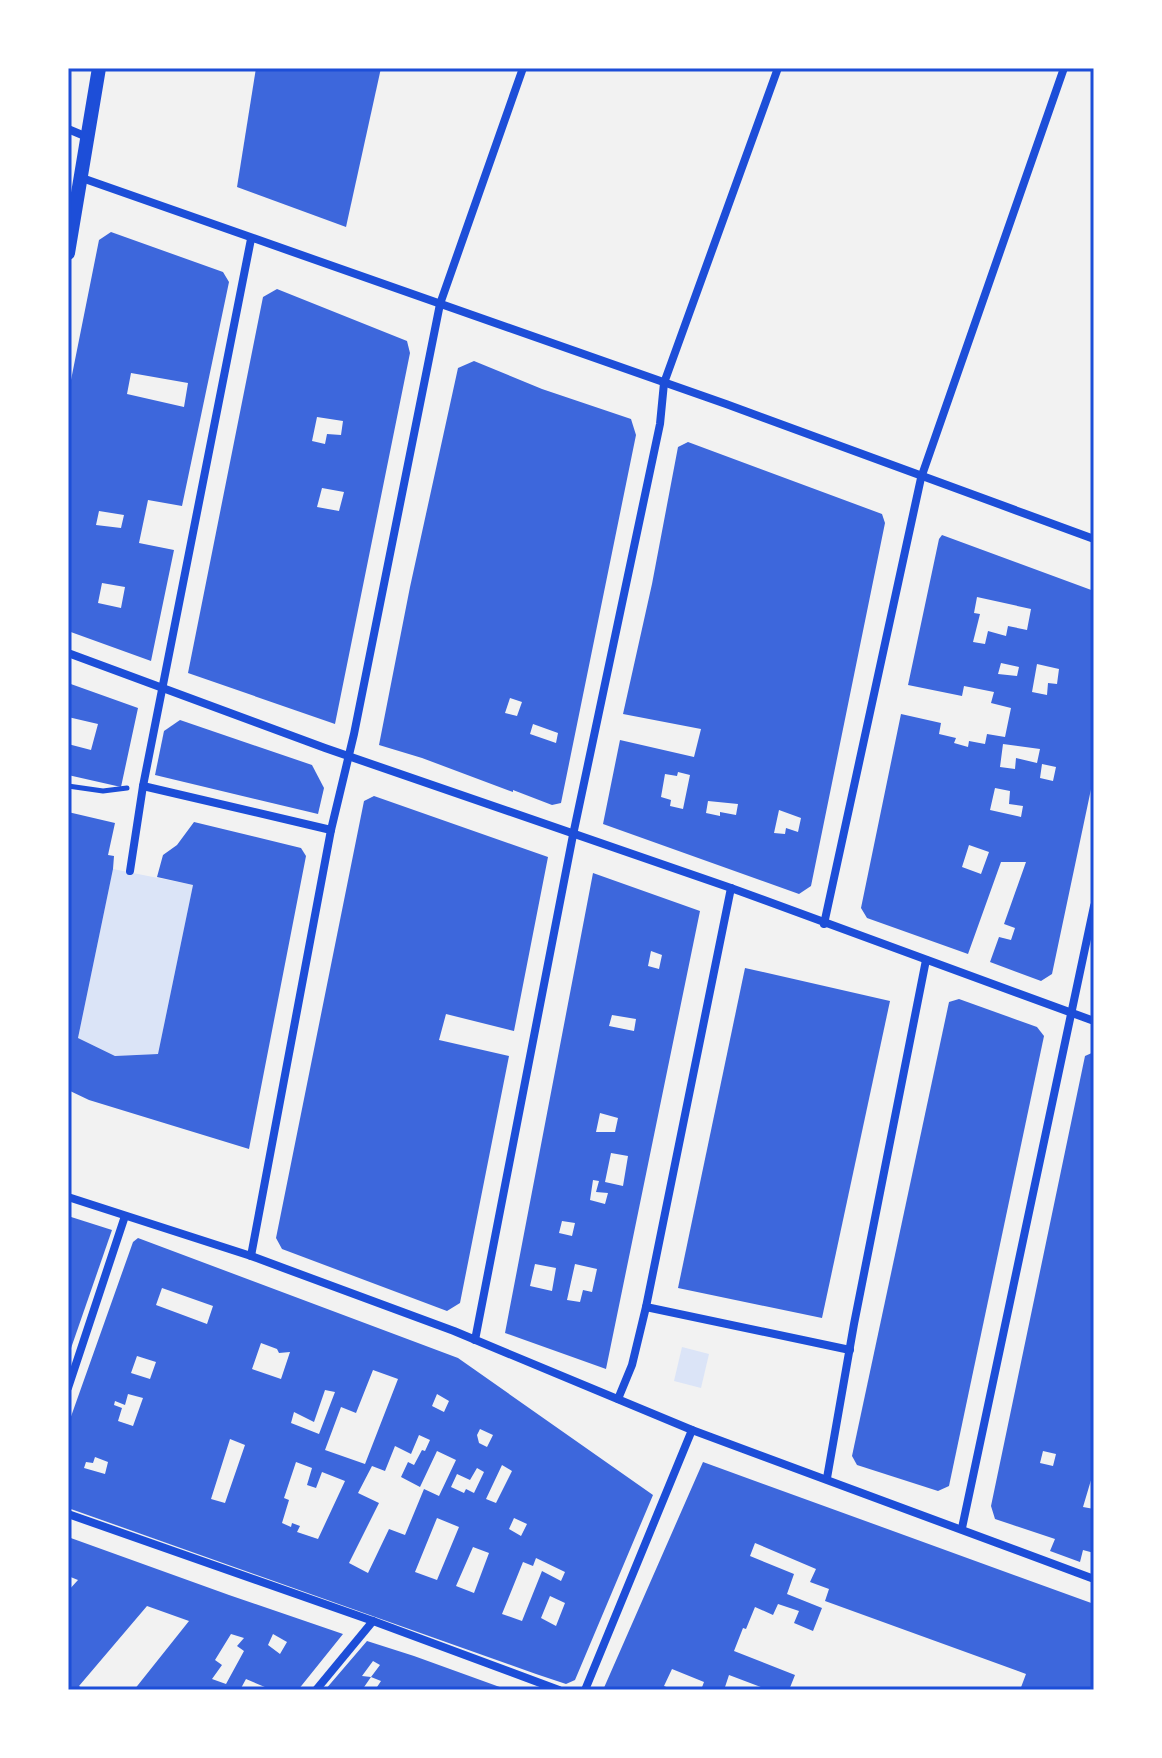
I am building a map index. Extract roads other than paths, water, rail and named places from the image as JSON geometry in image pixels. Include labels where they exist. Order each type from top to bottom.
[{"type":"street","points":[[68,253],[99,68]]},
{"type":"street","points":[[251,1256],[331,830],[440,304],[523,68]]},
{"type":"street","points":[[475,1340],[573,835],[658,435],[664,383],[778,68]]},
{"type":"street","points":[[824,924],[921,478],[1064,68]]},
{"type":"street","points":[[68,129],[88,137]]},
{"type":"street","points":[[82,178],[664,383],[1094,539]]},
{"type":"street","points":[[130,871],[143,786],[251,239]]},
{"type":"street","points":[[68,653],[573,835],[731,888],[1094,1021]]},
{"type":"street","points":[[143,786],[331,830]]},
{"type":"street","points":[[618,1399],[632,1365],[646,1307],[731,888]]},
{"type":"street","points":[[962,1528],[1094,906]]},
{"type":"street","points":[[827,1478],[926,960]]},
{"type":"street","points":[[68,1197],[251,1256],[475,1340],[692,1430],[1094,1579]]},
{"type":"street","points":[[68,1388],[125,1216]]},
{"type":"street","points":[[646,1307],[850,1350]]},
{"type":"street","points":[[585,1690],[692,1430]]},
{"type":"street","points":[[68,1514],[559,1690]]},
{"type":"street","points":[[316,1690],[373,1621]]}]
